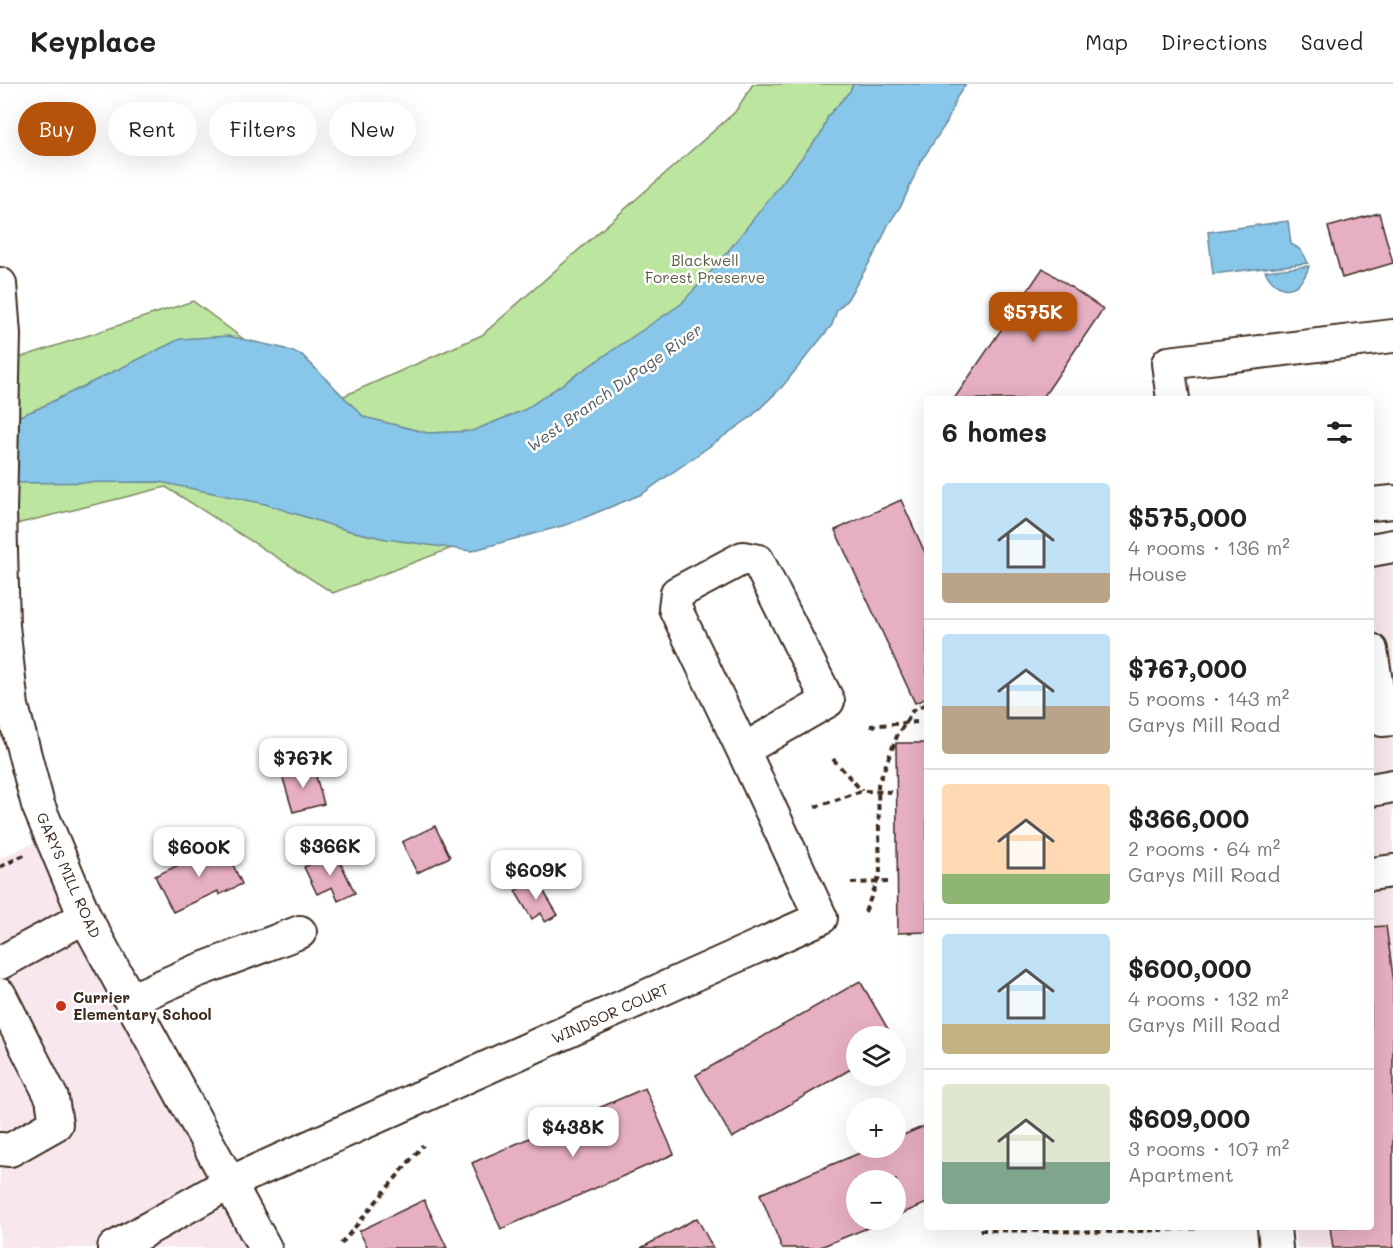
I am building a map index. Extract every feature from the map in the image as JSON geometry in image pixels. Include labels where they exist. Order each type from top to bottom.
[{"type":"street","name":"GARYS MILL ROAD","points":[[0,284],[4,334],[0,511],[3,626],[12,706],[38,805],[85,918],[265,1248]]},
{"type":"street","points":[[1173,396],[1168,363],[1393,336]]},
{"type":"street","points":[[1374,504],[1393,501]]},
{"type":"street","points":[[1374,549],[1393,546]]},
{"type":"street","name":"WINDSOR COURT","points":[[229,1183],[821,918],[675,608],[677,593],[744,558],[758,561],[828,701],[743,750]]},
{"type":"street","points":[[1374,669],[1382,720],[1393,719]]},
{"type":"street","points":[[1374,789],[1393,786]]},
{"type":"street","points":[[1374,874],[1393,871]]},
{"type":"street","points":[[0,963],[85,918]]},
{"type":"street","points":[[130,1000],[204,968],[300,932]]},
{"type":"street","points":[[0,995],[52,1098],[56,1124],[10,1150],[0,1149]]},
{"type":"street","points":[[124,1246],[229,1183]]},
{"type":"street","points":[[1274,1230],[1276,1248]]},
{"type":"path","points":[[865,912],[880,875],[878,785],[897,736],[913,710],[924,705]]},
{"type":"path","points":[[870,726],[917,722]]},
{"type":"path","points":[[833,759],[862,791]]},
{"type":"path","points":[[815,807],[862,791],[891,792]]},
{"type":"path","points":[[851,883],[888,882]]},
{"type":"path","points":[[341,1244],[423,1145]]},
{"type":"path","points":[[980,1230],[1117,1232],[1158,1230]]},
{"type":"shaded area","points":[[1393,536],[1393,1248],[1297,1248],[1294,1230],[1374,1230],[1374,539]]},
{"type":"shaded area","name":"Currier Elementary School","points":[[39,841],[194,1153],[247,1248],[0,1248],[0,858]]},
{"type":"green space","name":"Blackwell Forest Preserve","points":[[753,84],[963,84],[537,516],[333,593],[166,487],[0,528],[0,364],[193,301],[328,403],[482,335],[735,112]]},
{"type":"water","name":"Blackwell Forest Preserve","points":[[853,84],[966,84],[957,97],[947,122],[921,161],[902,204],[888,225],[877,250],[847,300],[837,310],[832,325],[782,387],[751,417],[642,494],[569,524],[471,551],[386,539],[346,530],[265,504],[160,482],[0,483],[0,424],[37,409],[180,339],[228,336],[282,348],[302,355],[364,417],[428,433],[472,431],[524,410],[681,304],[717,265],[822,132],[828,116],[850,91]]},
{"type":"water","points":[[1288,221],[1291,244],[1302,252],[1308,263],[1213,274],[1208,232]]},
{"type":"water","points":[[1309,266],[1301,282],[1289,288],[1276,285],[1265,271]]},
{"type":"building","points":[[1379,213],[1393,263],[1342,278],[1328,227]]},
{"type":"building","points":[[1043,268],[1103,309],[1044,396],[956,396]]},
{"type":"building","points":[[901,500],[924,550],[924,699],[915,703],[835,530]]},
{"type":"building","points":[[896,743],[924,743],[924,932],[898,933]]},
{"type":"building","points":[[313,766],[324,804],[293,812],[282,775]]},
{"type":"building","points":[[435,826],[450,857],[417,873],[402,842]]},
{"type":"building","points":[[223,844],[242,884],[219,895],[218,891],[173,912],[155,876]]},
{"type":"building","points":[[335,852],[355,893],[338,901],[332,887],[317,894],[304,867]]},
{"type":"building","points":[[536,879],[558,915],[545,922],[541,913],[532,919],[515,891]]},
{"type":"building","points":[[1386,926],[1393,976],[1393,1248],[1333,1248],[1330,1230],[1374,1230],[1374,927]]},
{"type":"building","points":[[860,981],[886,1026],[846,1026],[846,1072],[732,1138],[696,1075]]},
{"type":"building","points":[[645,1088],[674,1154],[501,1229],[472,1163]]},
{"type":"building","points":[[924,1126],[924,1204],[906,1212],[906,1170],[846,1170],[846,1230],[862,1230],[818,1248],[782,1248],[760,1194],[848,1158],[906,1158],[906,1134]]},
{"type":"building","points":[[424,1200],[447,1248],[368,1248],[359,1231]]},
{"type":"building","points":[[697,1218],[713,1248],[641,1248]]},
{"type":"place","name":"Currier Elementary School","points":[[61,1006]]},
{"type":"water label","name":"West Branch DuPage River","points":[[614,387]]}]
